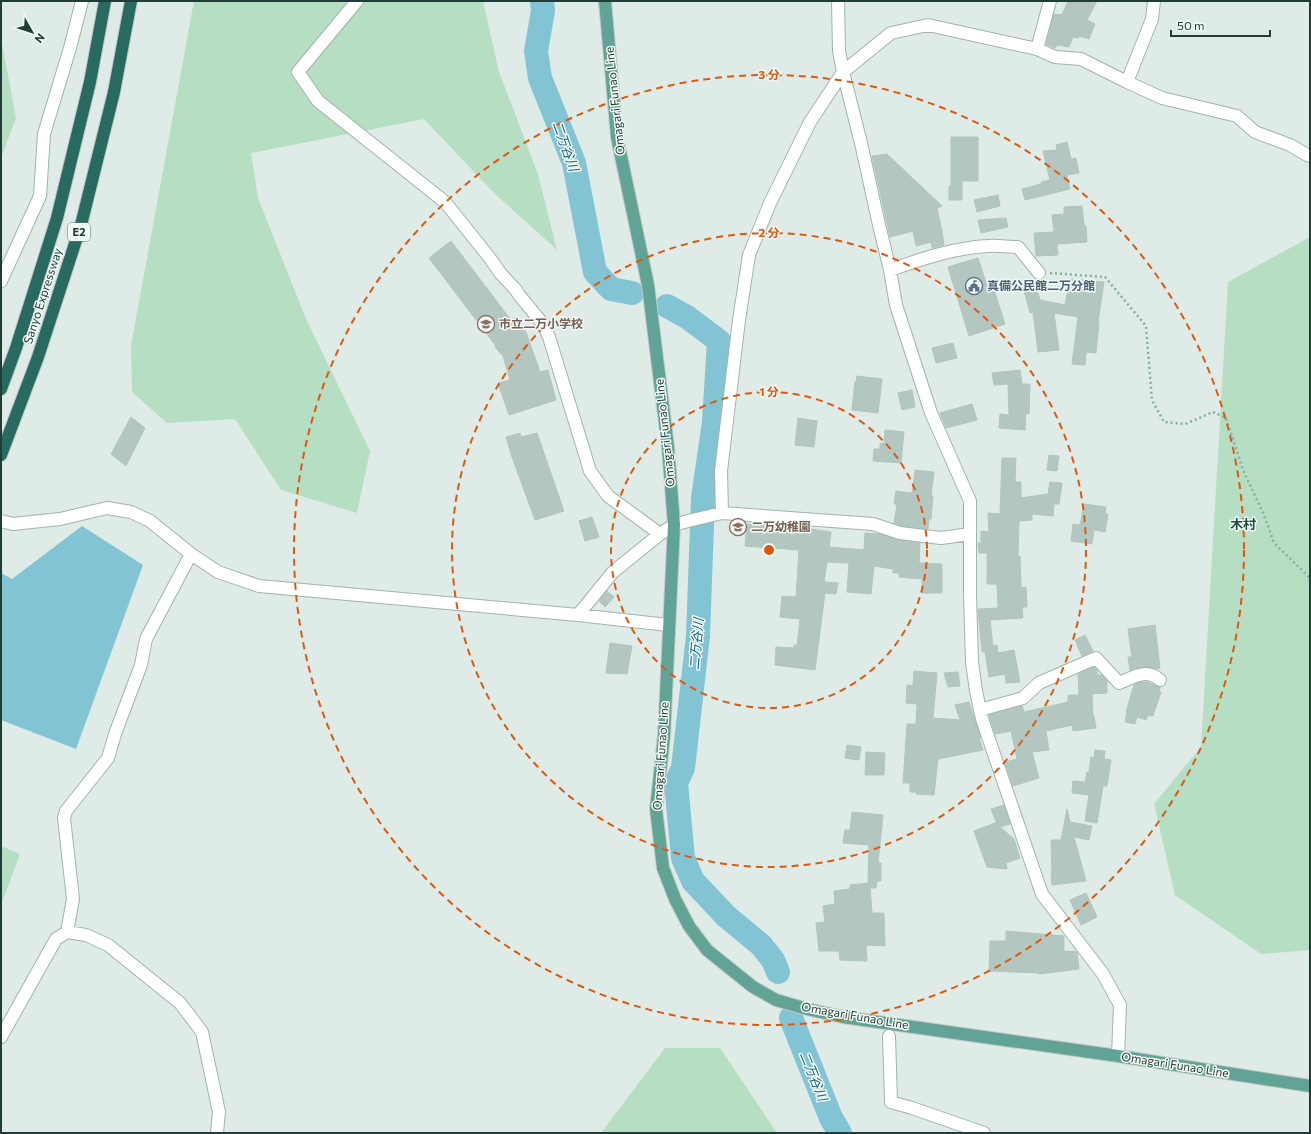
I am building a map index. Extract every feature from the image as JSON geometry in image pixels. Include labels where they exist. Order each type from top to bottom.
[{"type":"highway","name":"Sanyo Expressway","points":[[1,389],[16,348],[57,218],[90,82],[105,1]]},
{"type":"highway","name":"Sanyo Expressway","points":[[1,455],[38,357],[81,225],[114,92],[131,1]]},
{"type":"main road","name":"Omagari Funao Line","points":[[605,1],[617,137],[648,285],[668,447],[674,525],[668,625],[664,736],[656,809],[663,868],[675,899],[689,926],[707,950],[752,987],[776,1000],[807,1009],[843,1017],[1118,1056],[1310,1086]]},
{"type":"street","points":[[1,281],[40,196],[44,134],[70,48],[82,1]]},
{"type":"street","points":[[357,1],[298,72],[318,101],[445,202],[501,274],[543,324],[549,337],[590,471],[608,496],[660,534]]},
{"type":"street","points":[[838,1],[839,51],[843,72],[890,270],[896,305],[931,413],[970,501],[972,662],[980,710],[1042,894],[1103,974],[1120,1005],[1118,1056]]},
{"type":"street","points":[[1037,49],[1050,1]]},
{"type":"street","points":[[1127,82],[1152,19],[1154,1]]},
{"type":"street","points":[[722,513],[721,470],[739,320],[749,255],[770,203],[810,122],[843,72],[891,33],[928,25],[1037,49],[1055,57],[1081,58],[1162,98],[1236,116],[1254,132],[1290,145],[1310,156]]},
{"type":"street","points":[[890,270],[955,250],[987,246],[1018,247],[1039,273]]},
{"type":"street","points":[[1,521],[13,524],[60,519],[107,508],[131,512],[150,521],[191,554],[218,572],[259,586],[578,615],[668,625]]},
{"type":"street","points":[[578,615],[613,572],[660,534],[674,525],[722,513],[873,524],[900,532],[941,538],[970,534]]},
{"type":"street","points":[[67,932],[73,898],[64,818],[66,811],[108,758],[141,665],[146,639],[191,554]]},
{"type":"street","points":[[980,710],[1023,698],[1039,683],[1096,658],[1119,683],[1142,674],[1154,674],[1160,680]]},
{"type":"street","points":[[1,1037],[56,939],[67,932],[86,935],[108,945],[180,1003],[202,1032],[220,1112],[217,1133]]},
{"type":"street","points":[[889,1036],[891,1102],[984,1133]]},
{"type":"path","points":[[1039,273],[1062,273],[1105,277],[1146,326],[1152,400],[1164,422],[1185,424],[1213,412],[1226,418],[1243,470],[1264,515],[1274,543],[1309,577],[1310,582]]},
{"type":"green space","points":[[194,1],[483,1],[499,72],[538,174],[557,250],[494,193],[424,119],[251,153],[258,198],[306,319],[370,451],[357,513],[281,490],[235,419],[167,423],[132,392],[131,346]]},
{"type":"green space","points":[[1,41],[16,118],[1,158]]},
{"type":"green space","points":[[1310,237],[1310,950],[1261,954],[1175,895],[1154,804],[1201,747],[1228,282]]},
{"type":"green space","points":[[1,846],[20,854],[1,905]]},
{"type":"green space","points":[[665,1048],[720,1048],[777,1133],[601,1133]]},
{"type":"water","points":[[82,526],[143,565],[76,749],[1,720],[1,573],[12,579]]},
{"type":"building","points":[[1068,1],[1097,1],[1087,20],[1095,24],[1089,39],[1079,36],[1078,38],[1073,37],[1069,47],[1058,45],[1055,48],[1046,44],[1054,14],[1062,15]]},
{"type":"building","points":[[951,137],[978,137],[978,181],[962,181],[962,200],[949,200],[949,186],[951,186]]},
{"type":"building","points":[[1067,142],[1071,159],[1076,158],[1079,173],[1067,175],[1070,189],[1025,200],[1022,189],[1050,180],[1043,151],[1057,150],[1056,145]]},
{"type":"building","points":[[887,154],[942,206],[937,208],[944,245],[932,248],[931,242],[916,246],[913,231],[890,237],[872,156]]},
{"type":"building","points":[[998,195],[1000,206],[977,212],[974,200]]},
{"type":"building","points":[[1082,206],[1084,226],[1086,226],[1087,242],[1057,244],[1058,255],[1036,256],[1034,233],[1054,232],[1052,215],[1064,214],[1064,207]]},
{"type":"building","points":[[1006,218],[1008,227],[981,233],[978,220]]},
{"type":"building","points":[[451,241],[511,320],[515,317],[526,332],[540,372],[548,370],[556,400],[509,415],[498,383],[510,380],[503,356],[429,258]]},
{"type":"building","points":[[978,258],[988,289],[993,287],[1005,324],[969,336],[948,267]]},
{"type":"building","points":[[1070,279],[1104,282],[1098,322],[1096,353],[1086,352],[1085,365],[1072,364],[1078,317],[1054,313],[1059,350],[1038,352],[1033,312],[1030,313],[1023,287],[1035,284],[1040,300],[1065,305]]},
{"type":"building","points":[[953,343],[957,358],[936,363],[932,348]]},
{"type":"building","points":[[1020,370],[1022,384],[1030,384],[1029,414],[1026,413],[1025,430],[999,428],[1000,414],[1009,415],[1008,384],[994,385],[992,373]]},
{"type":"building","points":[[857,376],[882,379],[878,413],[852,410]]},
{"type":"building","points":[[912,390],[915,407],[902,410],[898,393]]},
{"type":"building","points":[[972,404],[977,420],[946,428],[940,413]]},
{"type":"building","points":[[131,417],[145,428],[126,466],[111,454]]},
{"type":"building","points":[[798,418],[817,421],[814,447],[795,445]]},
{"type":"building","points":[[885,430],[904,432],[901,463],[873,461],[874,449],[880,449],[880,443],[884,444]]},
{"type":"building","points":[[520,433],[521,437],[537,433],[564,511],[535,520],[506,437]]},
{"type":"building","points":[[1049,455],[1059,456],[1057,471],[1047,470]]},
{"type":"building","points":[[1002,458],[1016,458],[1015,482],[1021,482],[1021,498],[1048,494],[1050,482],[1062,483],[1059,504],[1054,504],[1053,516],[1032,514],[1032,520],[1019,521],[1018,556],[1020,556],[1021,588],[1026,587],[1027,607],[1022,607],[1023,618],[990,620],[993,646],[997,645],[998,653],[1014,650],[1020,682],[1006,683],[1005,674],[989,677],[985,652],[982,652],[978,609],[998,608],[997,584],[987,584],[987,553],[979,553],[978,543],[981,543],[981,531],[989,532],[988,513],[1000,514]]},
{"type":"building","points":[[915,470],[934,472],[931,496],[933,496],[931,519],[929,519],[928,529],[902,526],[894,523],[897,504],[894,504],[896,491],[912,493]]},
{"type":"building","points":[[1084,504],[1106,507],[1105,514],[1108,514],[1105,532],[1094,530],[1092,544],[1071,541],[1073,524],[1080,525]]},
{"type":"building","points":[[592,517],[599,537],[585,541],[579,521]]},
{"type":"building","points":[[747,524],[784,525],[831,532],[829,547],[864,550],[865,533],[880,534],[899,540],[920,543],[919,563],[942,564],[942,593],[922,593],[922,579],[899,577],[899,573],[893,573],[893,569],[874,566],[871,594],[847,592],[849,563],[827,562],[824,582],[838,583],[836,594],[825,593],[815,670],[775,665],[776,647],[794,648],[794,645],[797,646],[800,619],[780,617],[782,596],[796,597],[799,550],[745,546]]},
{"type":"building","points":[[607,591],[614,597],[605,607],[599,601]]},
{"type":"building","points":[[1155,625],[1160,668],[1156,669],[1144,667],[1130,670],[1128,657],[1132,657],[1128,629]]},
{"type":"building","points":[[1085,635],[1093,651],[1082,656],[1075,640]]},
{"type":"building","points":[[610,643],[632,646],[627,674],[606,673]]},
{"type":"building","points":[[1094,667],[1097,670],[1097,675],[1102,675],[1107,681],[1107,693],[1092,694],[1093,716],[1096,728],[1073,731],[1072,725],[1046,731],[1049,750],[1032,752],[1039,778],[1013,786],[1005,762],[1017,759],[1011,731],[995,734],[989,715],[1022,706],[1024,712],[1068,702],[1068,695],[1079,695],[1078,674]]},
{"type":"building","points":[[914,671],[937,673],[933,718],[960,720],[955,705],[969,702],[981,738],[979,738],[983,750],[938,759],[934,795],[916,794],[916,792],[910,792],[910,783],[903,783],[907,724],[916,724],[917,704],[906,703],[907,685],[913,686]]},
{"type":"building","points":[[958,672],[960,686],[948,687],[944,673]]},
{"type":"building","points":[[1141,682],[1147,682],[1160,687],[1159,691],[1161,692],[1153,716],[1148,715],[1146,720],[1137,717],[1135,724],[1125,722],[1126,712],[1134,685]]},
{"type":"building","points":[[847,745],[861,747],[859,760],[845,758]]},
{"type":"building","points":[[1095,750],[1105,751],[1104,759],[1111,760],[1107,786],[1103,786],[1097,823],[1085,821],[1089,795],[1072,793],[1073,781],[1085,782],[1087,772],[1089,772],[1091,757],[1094,758]]},
{"type":"building","points":[[866,752],[885,753],[884,775],[865,775]]},
{"type":"building","points":[[1004,805],[1010,824],[1000,827],[1014,839],[1020,858],[1006,863],[1007,869],[987,867],[974,831],[995,823],[997,824],[991,809]]},
{"type":"building","points":[[1067,809],[1070,822],[1092,826],[1089,840],[1074,837],[1086,881],[1052,885],[1051,840],[1061,840]]},
{"type":"building","points":[[852,812],[883,815],[878,863],[881,863],[881,881],[877,881],[876,888],[870,888],[872,913],[884,913],[885,946],[866,945],[867,961],[840,960],[839,951],[819,951],[816,923],[825,922],[823,906],[835,904],[834,891],[850,889],[850,885],[868,883],[869,845],[843,843],[845,830],[850,830]]},
{"type":"building","points":[[1086,893],[1097,917],[1081,925],[1070,900]]},
{"type":"building","points":[[1006,931],[1064,936],[1064,951],[1077,952],[1079,969],[1039,974],[989,971],[990,941],[1006,941]]},
{"type":"waterway","name":"二万谷川","points":[[542,1],[543,11],[536,51],[540,78],[574,163],[595,272],[611,289],[632,293]]},
{"type":"waterway","name":"二万谷川","points":[[667,306],[687,317],[719,341],[714,422],[703,498],[698,636],[683,768],[676,783],[683,858],[693,881],[726,916],[761,945],[773,960],[778,972]]},
{"type":"waterway","name":"二万谷川","points":[[791,1018],[831,1118],[840,1133]]},
{"type":"place","name":"真備公民館二万分館","points":[[974,286]]},
{"type":"place","name":"市立二万小学校","points":[[486,324]]},
{"type":"place","name":"二万幼稚園","points":[[738,527]]},
{"type":"district","name":"木村","points":[[1243,524]]}]
